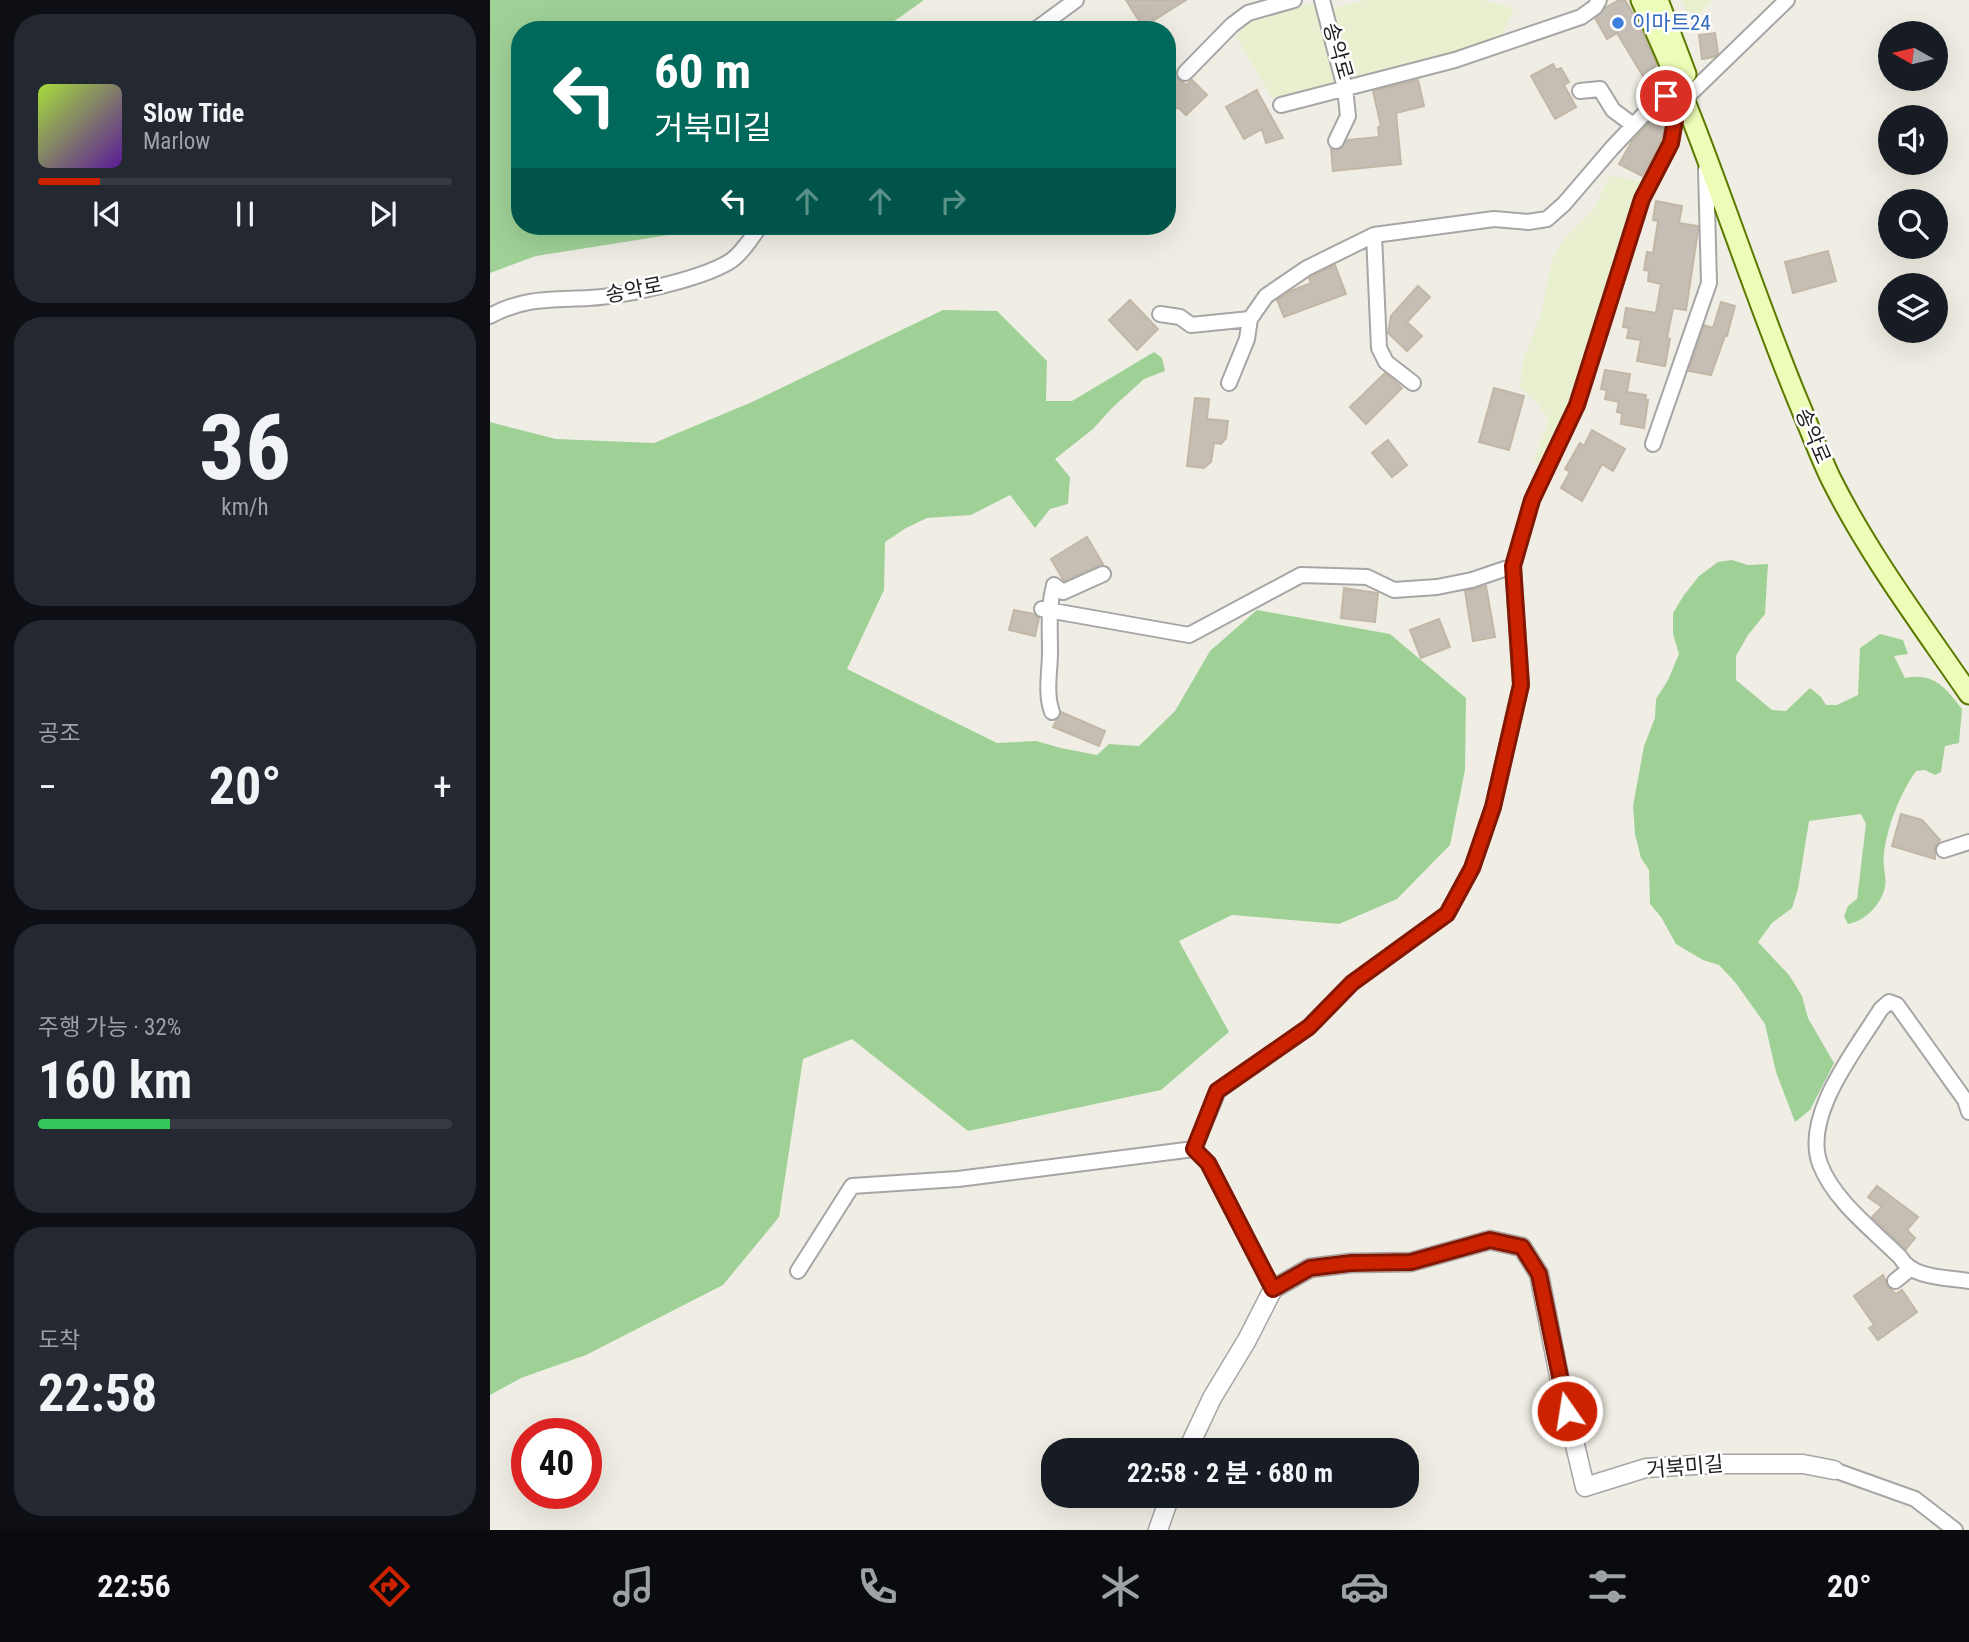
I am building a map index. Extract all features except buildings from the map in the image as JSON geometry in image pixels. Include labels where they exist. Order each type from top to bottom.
[{"type":"main road","name":"송악로","points":[[1641,0],[1706,153],[1778,352],[1831,478],[1898,593],[1969,694]]},
{"type":"main road","points":[[1658,0],[1679,50],[1679,90],[1705,134],[1769,307],[1843,482],[1891,568],[1969,681]]},
{"type":"street","points":[[1047,21],[1076,0]]},
{"type":"street","points":[[1185,73],[1232,25],[1248,13],[1294,0]]},
{"type":"street","name":"송악로","points":[[1322,0],[1345,88],[1455,60],[1581,17],[1595,7],[1599,0]]},
{"type":"street","points":[[1229,383],[1247,339],[1250,319],[1266,296],[1307,268],[1374,235],[1494,219],[1528,222],[1547,219],[1564,204],[1649,109],[1679,90],[1787,0]]},
{"type":"street","points":[[1282,104],[1345,88],[1348,116],[1336,141]]},
{"type":"street","points":[[1580,91],[1600,89],[1613,110],[1633,125]]},
{"type":"street","points":[[1194,1149],[1217,1091],[1309,1027],[1352,983],[1447,914],[1472,868],[1493,807],[1521,685],[1513,566],[1532,500],[1577,405],[1642,199],[1671,143],[1679,90]]},
{"type":"street","name":"송악로","points":[[1653,444],[1709,283],[1706,153]]},
{"type":"street","name":"송악로","points":[[490,316],[509,305],[556,298],[590,298],[681,280],[730,261],[752,235]]},
{"type":"street","points":[[1374,235],[1379,348],[1386,362],[1413,383]]},
{"type":"street","points":[[1160,314],[1180,317],[1191,325],[1250,319]]},
{"type":"street","points":[[1046,610],[1189,635],[1301,575],[1367,577],[1394,590],[1437,587],[1472,580],[1513,566]]},
{"type":"street","points":[[1052,712],[1048,693],[1050,650],[1046,610],[1054,585],[1063,592],[1103,574]]},
{"type":"street","points":[[1944,850],[1969,842]]},
{"type":"street","points":[[1969,1112],[1965,1100],[1898,1004],[1889,1002],[1881,1009],[1825,1105],[1818,1126],[1817,1145],[1820,1164],[1833,1187],[1910,1269],[1969,1281]]},
{"type":"street","points":[[798,1270],[852,1186],[958,1179],[1194,1149]]},
{"type":"street","points":[[1193,1438],[1212,1398],[1247,1340],[1273,1289],[1208,1163],[1194,1149]]},
{"type":"street","name":"거북미길","points":[[1273,1289],[1310,1268],[1351,1263],[1411,1262],[1490,1240],[1522,1247],[1539,1274],[1561,1386],[1585,1487],[1646,1468],[1711,1464],[1802,1464],[1834,1470]]},
{"type":"street","points":[[1895,1281],[1910,1269]]},
{"type":"street","points":[[1834,1470],[1915,1499],[1955,1530]]},
{"type":"street","points":[[1158,1530],[1166,1508]]},
{"type":"green space","points":[[490,0],[924,0],[895,21],[511,21],[511,235],[668,235],[536,256],[490,273]]},
{"type":"green space","points":[[1366,0],[1483,0],[1514,9],[1498,46],[1272,98],[1236,36],[1250,21],[1324,1],[1326,10]]},
{"type":"green space","points":[[1681,0],[1712,0],[1691,22]]},
{"type":"green space","points":[[1610,175],[1650,184],[1572,415],[1542,466],[1534,459],[1549,421],[1537,402],[1520,388],[1523,362],[1540,317],[1553,258],[1565,238],[1594,209]]},
{"type":"green space","points":[[943,310],[997,311],[1047,361],[1046,401],[1072,401],[1154,352],[1162,358],[1165,371],[1144,379],[1093,429],[1055,459],[1070,477],[1068,504],[1050,509],[1035,528],[1010,495],[971,515],[927,518],[885,542],[884,590],[847,669],[997,743],[1036,741],[1097,755],[1109,744],[1139,746],[1175,711],[1210,651],[1257,610],[1390,634],[1466,698],[1465,770],[1450,845],[1397,899],[1339,924],[1232,915],[1179,941],[1229,1032],[1161,1090],[968,1131],[852,1039],[803,1059],[779,1217],[723,1285],[586,1355],[521,1378],[490,1395],[490,422],[556,439],[654,443],[752,402]]},
{"type":"green space","points":[[1732,560],[1748,565],[1768,564],[1765,614],[1736,656],[1736,680],[1772,710],[1786,711],[1810,688],[1826,705],[1837,705],[1858,695],[1860,648],[1880,634],[1903,640],[1908,654],[1894,656],[1905,678],[1924,677],[1938,683],[1962,709],[1959,743],[1945,746],[1941,772],[1935,775],[1925,770],[1916,771],[1900,800],[1886,843],[1885,887],[1876,906],[1866,916],[1848,924],[1844,916],[1848,906],[1857,899],[1866,824],[1861,814],[1809,821],[1798,889],[1792,908],[1772,923],[1758,942],[1789,975],[1802,996],[1808,1018],[1834,1063],[1810,1110],[1795,1122],[1776,1072],[1765,1024],[1735,982],[1719,965],[1703,960],[1676,944],[1661,917],[1650,904],[1649,870],[1641,858],[1635,834],[1633,806],[1644,746],[1655,718],[1656,699],[1679,654],[1673,634],[1673,613],[1699,576],[1718,562]]},
{"type":"place","name":"이마트24","points":[[1618,23]]},
{"type":"route","points":[[1567,1411],[1539,1274],[1522,1247],[1490,1240],[1411,1262],[1351,1263],[1310,1268],[1273,1289],[1208,1163],[1194,1149],[1217,1091],[1309,1027],[1352,983],[1447,914],[1472,868],[1493,807],[1521,685],[1513,566],[1532,500],[1577,405],[1642,199],[1671,143],[1675,120],[1666,96]]}]
